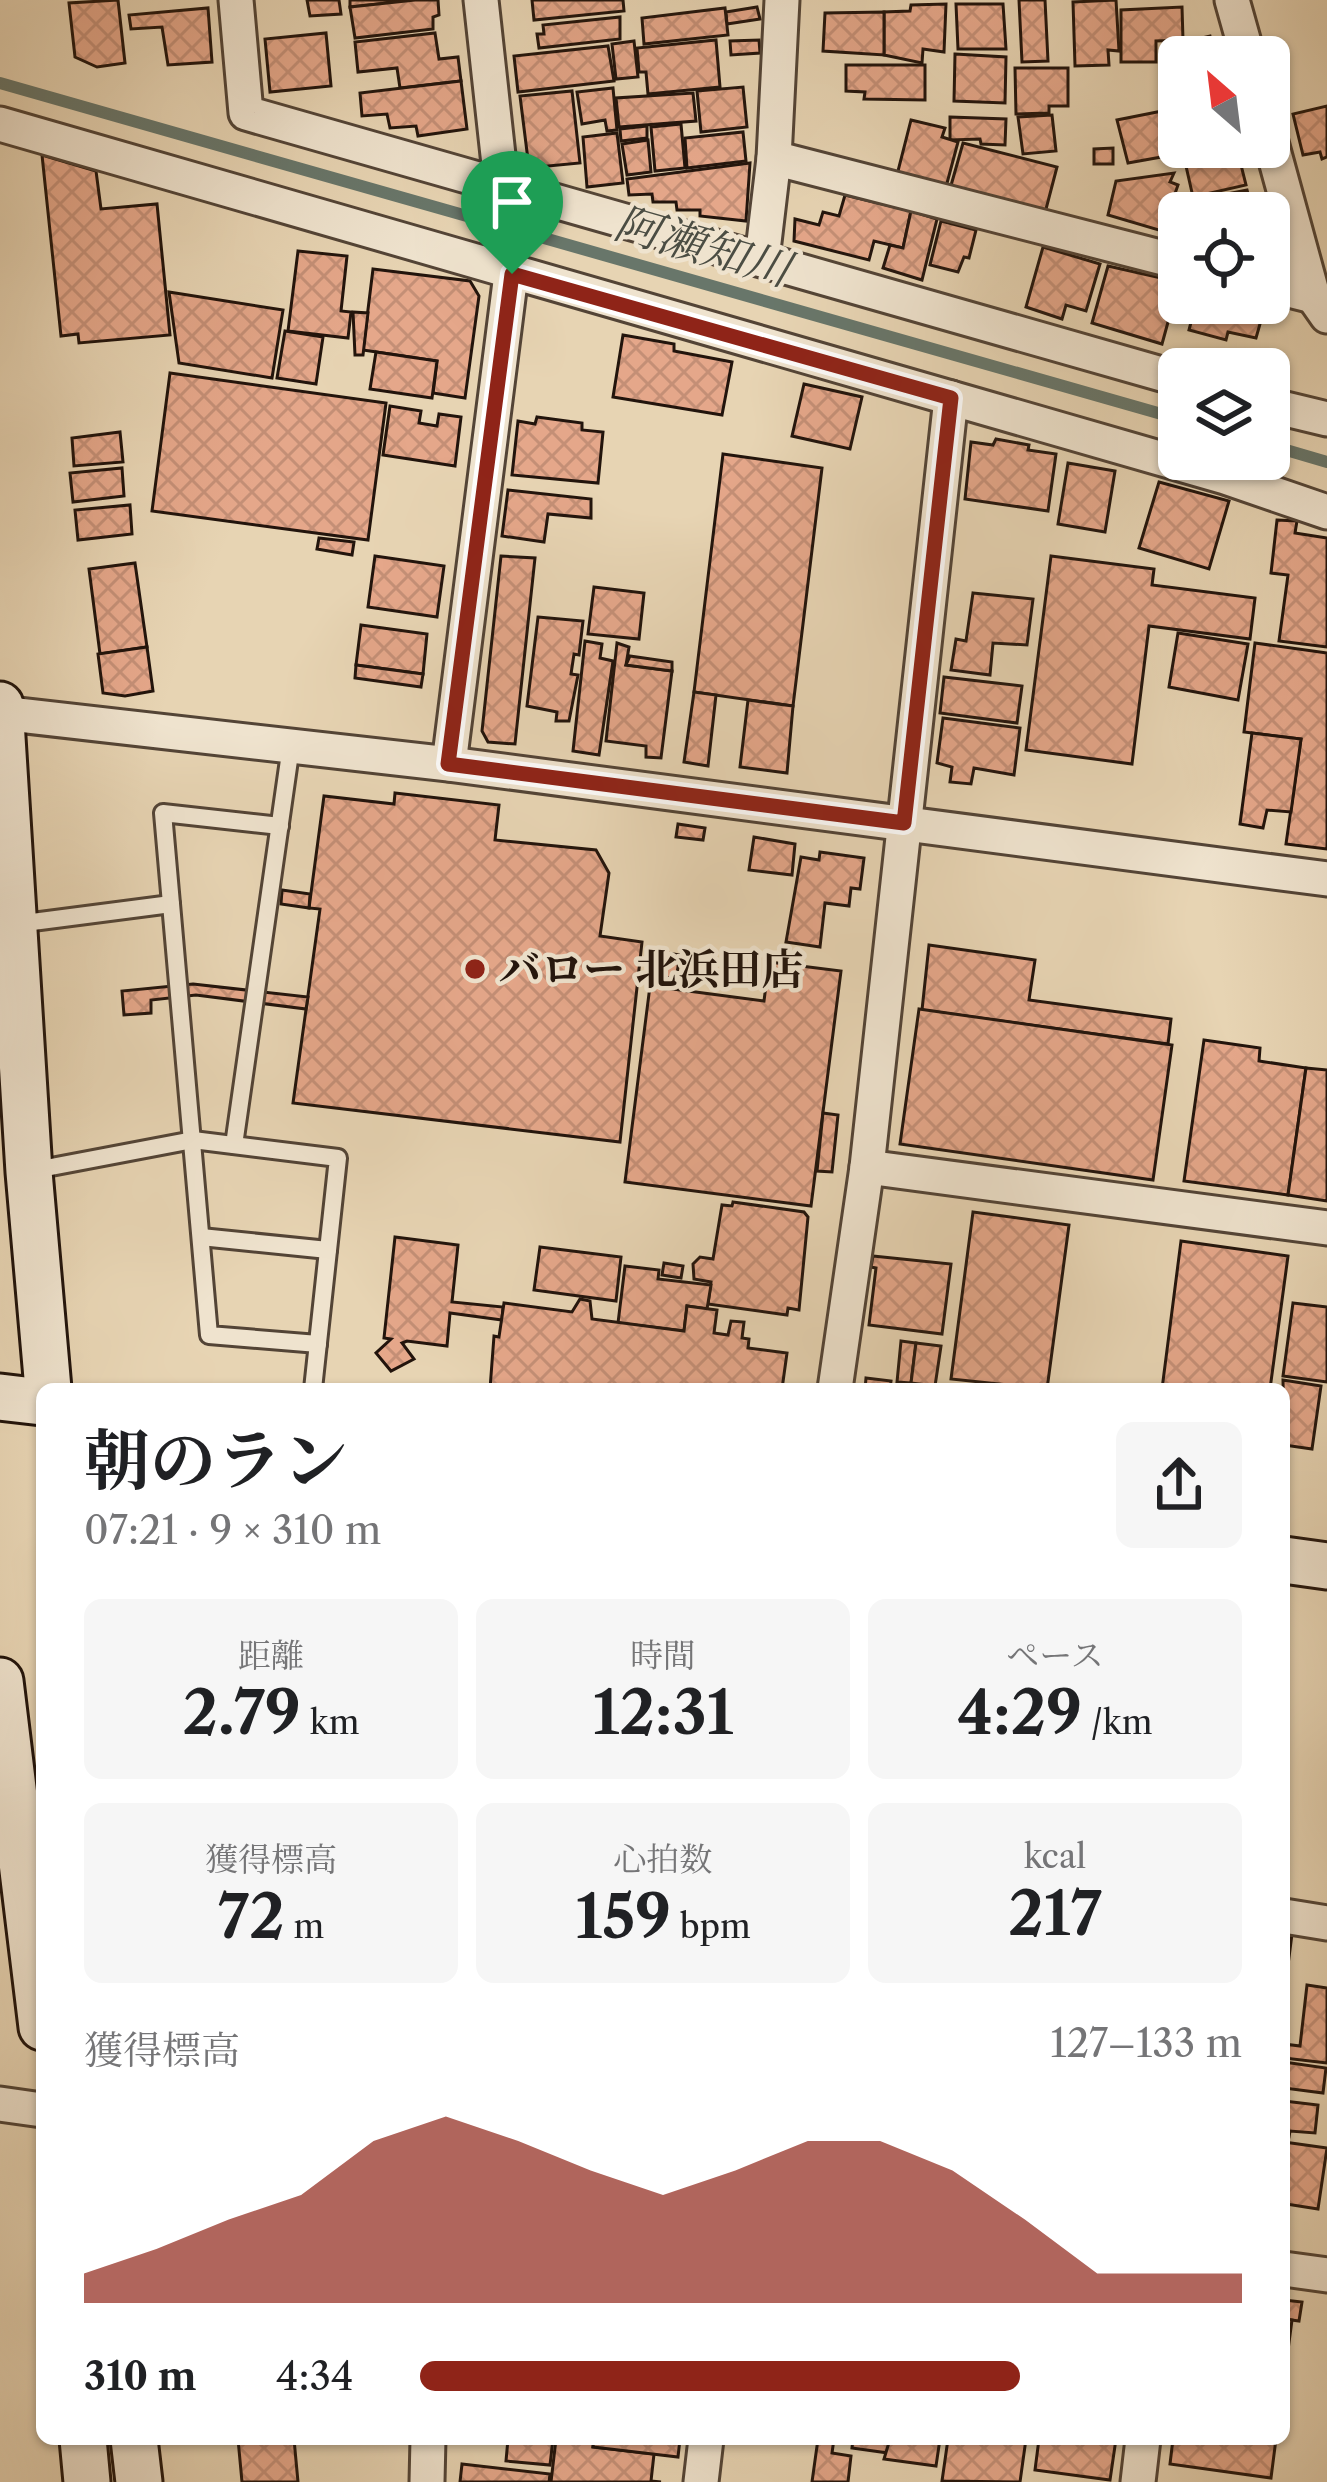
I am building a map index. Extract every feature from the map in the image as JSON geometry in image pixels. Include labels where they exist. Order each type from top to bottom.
[{"type":"street","points":[[236,0],[246,112],[502,192],[762,259],[1158,373]]},
{"type":"street","points":[[448,764],[510,266],[481,0]]},
{"type":"street","points":[[762,259],[775,158],[782,0]]},
{"type":"street","points":[[1232,0],[1242,36]]},
{"type":"street","points":[[0,124],[510,266],[1226,477],[1327,512]]},
{"type":"street","points":[[775,158],[1158,257]]},
{"type":"street","points":[[1279,168],[1320,306]]},
{"type":"street","points":[[1290,294],[1320,306]]},
{"type":"street","points":[[836,1383],[867,1167],[951,398]]},
{"type":"street","points":[[1290,410],[1327,419]]},
{"type":"street","points":[[47,1383],[0,710],[1327,879]]},
{"type":"street","points":[[867,1167],[1327,1228]]},
{"type":"street","points":[[0,1396],[36,1401]]},
{"type":"street","points":[[1290,1561],[1327,1566]]},
{"type":"street","points":[[0,1682],[36,1977]]},
{"type":"street","points":[[1290,1917],[1327,1923]]},
{"type":"street","points":[[0,2104],[36,2109]]},
{"type":"street","points":[[1290,2270],[1327,2275]]},
{"type":"street","points":[[84,2445],[87,2482]]},
{"type":"street","points":[[135,2445],[139,2482]]},
{"type":"street","points":[[427,2482],[428,2445]]},
{"type":"street","points":[[701,2482],[705,2445]]},
{"type":"street","points":[[1138,2482],[1142,2445]]},
{"type":"lane","points":[[234,1145],[291,746]]},
{"type":"lane","points":[[280,826],[163,814],[209,1335],[318,1345]]},
{"type":"lane","points":[[14,925],[171,904]]},
{"type":"lane","points":[[29,1172],[193,1140],[338,1158],[315,1383]]},
{"type":"lane","points":[[201,1237],[328,1250]]},
{"type":"building","points":[[118,0],[125,63],[97,67],[75,57],[69,3]]},
{"type":"building","points":[[307,0],[339,0],[341,14],[310,16]]},
{"type":"building","points":[[350,0],[415,0],[350,7]]},
{"type":"building","points":[[438,0],[433,29],[355,38],[350,7]]},
{"type":"building","points":[[532,0],[623,0],[624,11],[534,20]]},
{"type":"building","points":[[1019,0],[1045,0],[1048,61],[1022,62]]},
{"type":"building","points":[[1116,0],[1119,51],[1108,50],[1109,65],[1075,66],[1073,2]]},
{"type":"building","points":[[946,4],[944,52],[923,49],[922,63],[884,55],[884,12]]},
{"type":"building","points":[[956,4],[1003,4],[1006,49],[958,49]]},
{"type":"building","points":[[757,7],[760,19],[727,24],[726,12]]},
{"type":"building","points":[[1182,7],[1183,36],[1158,36],[1156,62],[1121,62],[1121,10]]},
{"type":"building","points":[[208,8],[212,62],[168,65],[162,27],[131,29],[129,15]]},
{"type":"building","points":[[725,8],[728,35],[644,44],[642,18]]},
{"type":"building","points":[[884,12],[884,55],[823,51],[825,13]]},
{"type":"building","points":[[620,17],[620,39],[539,48],[537,34],[544,34],[543,25]]},
{"type":"building","points":[[326,33],[331,86],[270,92],[265,39]]},
{"type":"building","points":[[435,33],[439,59],[458,57],[461,81],[400,88],[397,68],[358,72],[355,42]]},
{"type":"building","points":[[716,40],[720,87],[648,94],[646,72],[639,72],[637,48]]},
{"type":"building","points":[[759,40],[760,53],[731,55],[730,41]]},
{"type":"building","points":[[634,41],[638,77],[616,79],[612,44]]},
{"type":"building","points":[[608,46],[614,81],[518,92],[514,56]]},
{"type":"building","points":[[955,54],[1006,57],[1005,103],[954,101]]},
{"type":"building","points":[[846,65],[925,65],[925,100],[864,99],[865,92],[846,91]]},
{"type":"building","points":[[1015,68],[1068,68],[1068,106],[1049,106],[1049,113],[1016,114]]},
{"type":"building","points":[[461,81],[467,129],[418,136],[416,126],[390,128],[387,114],[362,116],[360,93]]},
{"type":"building","points":[[743,87],[747,127],[701,132],[697,91]]},
{"type":"building","points":[[613,88],[617,130],[607,131],[605,120],[582,124],[577,92]]},
{"type":"building","points":[[572,91],[580,163],[538,167],[528,160],[520,96]]},
{"type":"building","points":[[693,93],[696,121],[619,127],[616,98]]},
{"type":"building","points":[[1327,106],[1327,157],[1322,159],[1320,152],[1303,155],[1293,114]]},
{"type":"building","points":[[1158,112],[1158,158],[1128,163],[1117,120]]},
{"type":"building","points":[[1052,115],[1056,151],[1023,154],[1018,117]]},
{"type":"building","points":[[950,117],[1006,119],[1005,145],[981,144],[980,139],[950,140]]},
{"type":"building","points":[[911,120],[945,128],[942,137],[958,142],[946,187],[897,175]]},
{"type":"building","points":[[681,124],[685,168],[655,171],[651,127]]},
{"type":"building","points":[[647,126],[647,138],[621,141],[620,129]]},
{"type":"building","points":[[743,132],[746,161],[687,168],[685,138]]},
{"type":"building","points":[[617,133],[623,183],[587,187],[583,137]]},
{"type":"building","points":[[648,140],[651,172],[627,175],[622,144]]},
{"type":"building","points":[[963,143],[1057,167],[1045,213],[950,189]]},
{"type":"building","points":[[1113,148],[1113,164],[1094,164],[1094,149]]},
{"type":"building","points":[[42,155],[96,171],[101,209],[157,204],[170,335],[79,343],[78,334],[61,336]]},
{"type":"building","points":[[750,163],[746,221],[700,216],[700,210],[677,210],[676,202],[653,202],[652,194],[629,195],[627,179]]},
{"type":"building","points":[[1186,168],[1242,168],[1246,185],[1192,192]]},
{"type":"building","points":[[1174,173],[1170,182],[1178,185],[1176,192],[1158,192],[1158,230],[1108,215],[1116,181]]},
{"type":"building","points":[[845,195],[911,211],[903,248],[874,241],[869,260],[794,241],[795,219],[819,225],[823,212],[839,216]]},
{"type":"building","points":[[911,211],[937,219],[922,280],[883,268],[890,245],[903,248]]},
{"type":"building","points":[[941,221],[976,230],[969,258],[964,257],[958,272],[930,265]]},
{"type":"building","points":[[1043,247],[1100,264],[1086,311],[1066,305],[1062,319],[1026,307]]},
{"type":"building","points":[[298,251],[347,256],[341,311],[351,312],[348,338],[288,331]]},
{"type":"building","points":[[1108,266],[1158,277],[1158,324],[1167,324],[1162,344],[1092,323]]},
{"type":"building","points":[[373,269],[470,281],[479,296],[465,398],[433,393],[437,361],[363,350]]},
{"type":"building","points":[[169,292],[283,310],[272,378],[179,363]]},
{"type":"building","points":[[353,312],[368,313],[363,355],[355,355]]},
{"type":"building","points":[[1191,324],[1260,324],[1256,338],[1228,332],[1226,340],[1189,330]]},
{"type":"building","points":[[285,331],[323,337],[316,384],[277,378]]},
{"type":"building","points":[[623,335],[732,362],[722,415],[613,397]]},
{"type":"building","points":[[376,352],[437,361],[432,398],[370,389]]},
{"type":"building","points":[[170,373],[386,403],[368,540],[152,511]]},
{"type":"building","points":[[804,384],[862,397],[850,449],[792,436]]},
{"type":"building","points":[[390,406],[421,411],[419,423],[437,426],[439,414],[461,417],[455,466],[383,455]]},
{"type":"building","points":[[537,417],[582,423],[582,430],[603,432],[598,483],[512,475],[518,421],[535,424]]},
{"type":"building","points":[[120,432],[123,462],[74,466],[72,438]]},
{"type":"building","points":[[996,439],[1056,454],[1048,511],[965,499],[971,442],[993,445]]},
{"type":"building","points":[[723,454],[822,468],[793,706],[694,692]]},
{"type":"building","points":[[1068,463],[1115,471],[1105,532],[1058,524]]},
{"type":"building","points":[[122,468],[124,496],[73,502],[70,473]]},
{"type":"building","points":[[1159,482],[1229,501],[1209,569],[1139,548]]},
{"type":"building","points":[[508,490],[591,499],[591,518],[548,514],[544,542],[502,536]]},
{"type":"building","points":[[130,505],[132,534],[78,540],[75,510]]},
{"type":"building","points":[[1277,520],[1297,521],[1295,533],[1327,538],[1327,647],[1279,641],[1288,575],[1271,573]]},
{"type":"building","points":[[319,538],[354,542],[352,555],[317,549]]},
{"type":"building","points":[[375,556],[444,566],[437,617],[368,607]]},
{"type":"building","points":[[501,556],[535,558],[515,744],[488,742],[482,731]]},
{"type":"building","points":[[1051,556],[1154,569],[1152,585],[1255,598],[1250,639],[1149,626],[1132,764],[1026,750]]},
{"type":"building","points":[[135,563],[147,647],[100,654],[89,569]]},
{"type":"building","points":[[594,587],[644,593],[639,639],[588,634]]},
{"type":"building","points":[[973,593],[1033,599],[1027,645],[993,643],[990,675],[951,670],[956,639],[966,641]]},
{"type":"building","points":[[538,617],[583,621],[579,655],[574,654],[571,674],[578,675],[569,721],[556,721],[557,712],[527,706]]},
{"type":"building","points":[[361,625],[427,634],[423,674],[356,665]]},
{"type":"building","points":[[1178,633],[1248,644],[1238,700],[1169,687]]},
{"type":"building","points":[[585,641],[602,644],[600,658],[613,661],[599,755],[573,751]]},
{"type":"building","points":[[617,643],[629,647],[626,665],[672,671],[661,758],[646,757],[646,746],[606,741]]},
{"type":"building","points":[[1255,643],[1327,653],[1327,849],[1286,844],[1301,739],[1244,732]]},
{"type":"building","points":[[147,647],[153,691],[125,696],[103,693],[98,654]]},
{"type":"building","points":[[630,656],[672,662],[672,671],[626,665]]},
{"type":"building","points":[[356,665],[423,674],[421,687],[355,678]]},
{"type":"building","points":[[944,677],[1022,686],[1017,723],[940,713]]},
{"type":"building","points":[[694,692],[716,695],[708,766],[684,762]]},
{"type":"building","points":[[748,700],[793,706],[787,773],[740,767]]},
{"type":"building","points":[[943,718],[1020,728],[1014,775],[974,768],[971,784],[950,782],[952,767],[937,763]]},
{"type":"building","points":[[1252,733],[1301,739],[1291,812],[1267,810],[1263,828],[1240,824]]},
{"type":"building","name":"バロー 北浜田店","points":[[395,793],[499,805],[495,840],[596,850],[609,873],[600,936],[642,942],[620,1142],[293,1103],[320,909],[309,908],[324,796],[394,804]]},
{"type":"building","points":[[678,824],[705,828],[703,840],[676,837]]},
{"type":"building","points":[[754,837],[795,844],[792,875],[749,870]]},
{"type":"building","points":[[820,852],[864,858],[860,889],[851,888],[849,906],[825,903],[820,947],[786,942],[801,857],[819,860]]},
{"type":"building","points":[[282,890],[310,894],[309,908],[281,904]]},
{"type":"building","points":[[929,945],[1035,960],[1029,1000],[1171,1019],[1168,1044],[922,1010]]},
{"type":"building","points":[[667,953],[680,955],[676,979],[664,977]]},
{"type":"building","points":[[769,962],[841,971],[811,1206],[625,1182],[650,986],[764,1001]]},
{"type":"building","points":[[193,984],[308,997],[306,1009],[196,995],[151,1000],[151,1013],[124,1015],[122,991]]},
{"type":"building","points":[[919,1009],[1172,1045],[1153,1180],[900,1144]]},
{"type":"building","points":[[1204,1040],[1260,1048],[1259,1061],[1306,1068],[1288,1195],[1184,1181]]},
{"type":"building","points":[[1306,1068],[1327,1070],[1327,1201],[1288,1195]]},
{"type":"building","points":[[823,1113],[838,1115],[832,1172],[817,1171]]},
{"type":"building","points":[[733,1202],[804,1212],[808,1217],[799,1310],[788,1308],[787,1315],[708,1304],[711,1282],[694,1279],[693,1264],[700,1257],[713,1259],[722,1205]]},
{"type":"building","points":[[973,1212],[1069,1225],[1048,1383],[951,1379]]},
{"type":"building","points":[[395,1237],[458,1245],[452,1302],[503,1307],[502,1320],[450,1313],[447,1346],[402,1343],[414,1359],[391,1371],[376,1353],[391,1339],[384,1338]]},
{"type":"building","points":[[1181,1241],[1288,1256],[1271,1383],[1163,1383]]},
{"type":"building","points":[[540,1247],[621,1257],[616,1301],[534,1290]]},
{"type":"building","points":[[873,1256],[951,1264],[942,1334],[869,1325],[876,1268],[871,1267]]},
{"type":"building","points":[[664,1263],[683,1266],[681,1278],[662,1275]]},
{"type":"building","points":[[625,1266],[659,1270],[658,1279],[711,1285],[707,1309],[687,1306],[684,1331],[618,1323]]},
{"type":"building","points":[[580,1299],[590,1301],[592,1319],[684,1331],[687,1306],[717,1310],[714,1333],[728,1335],[731,1321],[744,1322],[742,1338],[749,1339],[748,1348],[787,1353],[783,1383],[490,1383],[494,1336],[499,1337],[504,1303],[572,1312]]},
{"type":"building","points":[[1293,1303],[1327,1307],[1327,1382],[1283,1376]]},
{"type":"building","points":[[901,1341],[916,1343],[911,1383],[897,1382]]},
{"type":"building","points":[[916,1343],[941,1346],[935,1383],[911,1383]]},
{"type":"building","points":[[1283,1380],[1321,1386],[1312,1449],[1290,1446],[1290,1383]]},
{"type":"building","points":[[1307,1985],[1327,1988],[1327,2063],[1290,2059],[1290,2045],[1300,2046]]},
{"type":"building","points":[[1290,2063],[1326,2068],[1323,2093],[1290,2089]]},
{"type":"building","points":[[1290,2102],[1318,2105],[1315,2133],[1290,2131]]},
{"type":"building","points":[[1290,2143],[1327,2148],[1318,2209],[1290,2205]]},
{"type":"building","points":[[1290,2301],[1302,2302],[1299,2321],[1290,2320]]},
{"type":"building","points":[[239,2445],[295,2445],[298,2482],[242,2482]]},
{"type":"building","points":[[507,2445],[552,2445],[550,2465],[506,2461]]},
{"type":"building","points":[[555,2445],[593,2445],[654,2454],[651,2481],[661,2482],[551,2482]]},
{"type":"building","points":[[593,2445],[679,2445],[678,2457]]},
{"type":"building","points":[[817,2445],[833,2445],[832,2453],[851,2456],[848,2482],[812,2482]]},
{"type":"building","points":[[852,2445],[889,2445],[888,2453]]},
{"type":"building","points":[[888,2445],[939,2445],[936,2466],[884,2459]]},
{"type":"building","points":[[947,2445],[1025,2445],[1020,2482],[942,2481]]},
{"type":"building","points":[[1038,2445],[1115,2445],[1110,2480],[1035,2470]]},
{"type":"building","points":[[1172,2445],[1275,2445],[1271,2478],[1170,2464]]},
{"type":"building","points":[[462,2464],[550,2474],[549,2482],[460,2482]]},
{"type":"waterway","name":"阿瀬知川","points":[[0,83],[1158,413]]},
{"type":"waterway","name":"阿瀬知川","points":[[1290,451],[1327,462]]},
{"type":"place","name":"バロー 北浜田店","points":[[475,969]]},
{"type":"route","points":[[512,274],[951,398],[904,823],[448,764],[512,274]]}]
